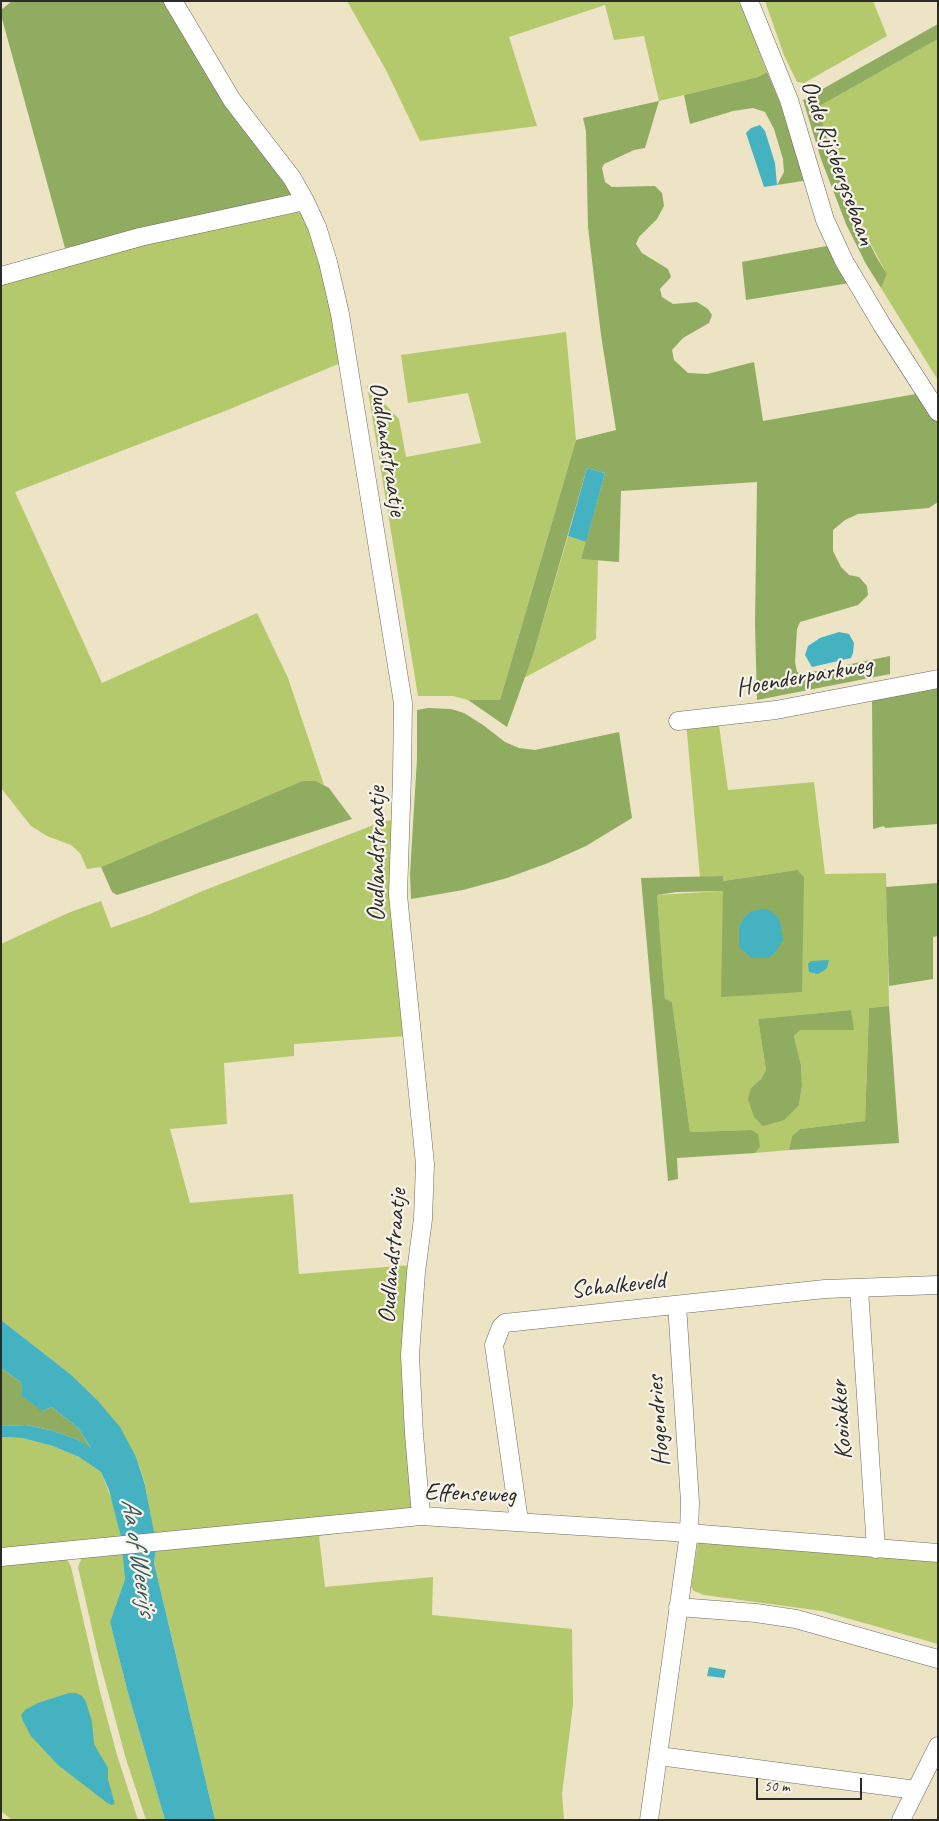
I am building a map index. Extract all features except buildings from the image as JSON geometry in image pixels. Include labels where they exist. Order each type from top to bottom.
[{"type":"street","name":"Oudlandstraatje","points":[[173,1],[232,100],[292,178],[305,201],[317,227],[328,262],[340,314],[402,703],[402,776],[398,895],[425,1164],[423,1219],[416,1272],[410,1355],[421,1516]]},
{"type":"street","name":"Oude Rijsbergsebaan","points":[[748,1],[789,100],[825,220],[844,261],[882,325],[938,412]]},
{"type":"street","points":[[1,276],[140,237],[305,201]]},
{"type":"street","name":"Hoenderparkweg","points":[[678,722],[776,710],[938,679]]},
{"type":"street","name":"Schalkeveld","points":[[519,1521],[494,1345],[501,1327],[505,1323],[825,1289],[938,1285]]},
{"type":"street","name":"Kooiakker","points":[[859,1288],[876,1549]]},
{"type":"street","name":"Hogendries","points":[[649,1820],[689,1533],[690,1502],[677,1306]]},
{"type":"street","name":"Effenseweg","points":[[1,1557],[421,1516],[689,1533],[938,1553]]},
{"type":"street","points":[[678,1607],[756,1613],[796,1619],[938,1659]]},
{"type":"street","points":[[901,1820],[938,1746]]},
{"type":"street","points":[[659,1756],[916,1790]]},
{"type":"green space","points":[[12,1],[169,1],[301,197],[65,248],[1,15],[1,10]]},
{"type":"green space","points":[[347,1],[740,1],[767,72],[758,77],[659,101],[644,36],[614,40],[605,5],[509,37],[537,126],[420,141],[386,70]]},
{"type":"green space","points":[[765,1],[873,1],[887,36],[804,83],[797,82],[784,55]]},
{"type":"green space","points":[[938,24],[938,39],[818,107],[832,155],[857,219],[887,274],[881,288],[866,264],[846,224],[821,159],[803,100]]},
{"type":"green space","points":[[938,39],[938,380],[881,288],[887,274],[857,219],[832,155],[818,107]]},
{"type":"green space","points":[[767,72],[809,180],[777,185],[784,172],[783,159],[774,129],[765,112],[753,108],[733,111],[690,124],[684,95],[758,77]]},
{"type":"green space","points":[[659,101],[645,148],[634,150],[604,164],[602,168],[605,182],[612,187],[655,186],[662,193],[664,206],[657,219],[639,237],[636,244],[642,253],[668,269],[671,277],[660,289],[662,297],[673,304],[697,302],[708,309],[712,315],[709,323],[683,338],[672,350],[674,360],[688,373],[707,374],[754,362],[763,421],[927,392],[938,408],[938,502],[929,508],[858,514],[845,520],[833,530],[833,551],[841,567],[849,575],[859,577],[867,586],[868,595],[858,605],[800,622],[797,629],[795,662],[797,672],[802,674],[890,656],[890,674],[757,700],[755,624],[757,482],[621,491],[619,562],[581,559],[605,473],[587,468],[534,652],[507,727],[468,700],[500,700],[576,440],[616,430],[601,335],[588,227],[586,131],[583,118]]},
{"type":"green space","points":[[304,211],[326,268],[343,362],[225,411],[15,492],[102,683],[257,613],[288,678],[324,785],[316,781],[302,781],[101,867],[87,869],[80,853],[71,845],[47,836],[31,826],[1,788],[1,281],[64,261]]},
{"type":"green space","points":[[837,244],[856,282],[746,300],[742,262]]},
{"type":"green space","points":[[566,332],[576,440],[500,700],[468,700],[453,696],[418,696],[367,385],[399,419],[406,457],[481,443],[468,393],[408,403],[401,355]]},
{"type":"green space","points":[[568,536],[586,542],[581,559],[598,560],[596,639],[524,678],[534,652]]},
{"type":"green space","points":[[938,680],[938,824],[885,828],[884,826],[873,829],[872,694]]},
{"type":"green space","points":[[428,708],[451,709],[464,713],[505,742],[519,748],[535,750],[619,732],[632,818],[586,846],[548,863],[507,878],[463,890],[411,899],[410,874],[417,759],[417,710]]},
{"type":"green space","points":[[718,718],[728,790],[814,782],[825,874],[886,873],[889,1006],[869,1008],[865,1121],[800,1129],[792,1136],[789,1150],[755,1153],[760,1147],[751,1130],[690,1132],[672,1002],[665,1000],[657,895],[723,891],[797,870],[723,881],[723,876],[700,877],[686,722]],"holes":[[[851,1010],[853,1030],[799,1030],[794,1036],[801,1065],[802,1086],[799,1105],[751,1088],[761,1079],[766,1070],[758,1019]]]},
{"type":"green space","points":[[302,781],[316,781],[329,788],[352,819],[117,895],[112,892],[101,867]]},
{"type":"green space","points":[[394,820],[407,1036],[294,1044],[294,1056],[224,1063],[227,1124],[170,1129],[190,1203],[293,1194],[299,1274],[411,1265],[415,1498],[410,1511],[154,1534],[145,1484],[136,1457],[69,1373],[1,1320],[1,944],[68,913],[101,901],[111,928],[384,821]]},
{"type":"green space","points":[[797,870],[804,877],[802,992],[721,997],[723,891],[677,892],[657,895],[665,999],[672,1002],[690,1132],[751,1130],[758,1134],[760,1147],[755,1153],[677,1158],[678,1179],[668,1181],[641,878],[723,876],[723,881]]},
{"type":"green space","points":[[938,883],[938,936],[933,937],[933,979],[889,986],[886,887]]},
{"type":"green space","points":[[889,1006],[899,1143],[789,1150],[792,1136],[800,1129],[865,1121],[869,1008]]},
{"type":"green space","points":[[851,1010],[854,1030],[800,1030],[794,1036],[801,1065],[802,1086],[799,1105],[784,1120],[763,1126],[754,1117],[748,1099],[751,1088],[761,1079],[766,1070],[758,1019]]},
{"type":"green space","points":[[1,1368],[22,1383],[42,1411],[52,1407],[78,1428],[92,1450],[79,1440],[50,1430],[26,1425],[1,1426]]},
{"type":"green space","points":[[1,1437],[22,1438],[53,1446],[79,1457],[101,1472],[115,1508],[121,1537],[1,1550]]},
{"type":"green space","points":[[419,1522],[319,1536],[325,1587],[433,1577],[432,1615],[572,1629],[573,1705],[562,1794],[564,1820],[215,1820],[154,1563],[156,1549]]},
{"type":"green space","points":[[698,1541],[938,1561],[938,1644],[822,1611],[704,1595],[694,1591],[691,1587]]},
{"type":"green space","points":[[123,1553],[125,1579],[110,1622],[128,1693],[165,1820],[146,1820],[126,1759],[98,1655],[78,1567],[82,1557]]},
{"type":"green space","points":[[67,1559],[71,1567],[100,1692],[117,1755],[138,1820],[12,1820],[1,1811],[1,1564]]},
{"type":"water","points":[[760,125],[765,131],[775,163],[777,185],[764,187],[746,133],[751,128]]},
{"type":"water","points":[[587,468],[605,473],[586,542],[568,536]]},
{"type":"water","points":[[839,632],[849,634],[854,643],[851,658],[812,667],[805,655],[808,646],[820,638]]},
{"type":"water","points":[[766,909],[775,914],[780,921],[783,940],[775,953],[768,958],[751,958],[739,947],[739,927],[743,919],[751,911]]},
{"type":"water","points":[[829,960],[827,968],[818,974],[809,972],[808,964],[811,961]]},
{"type":"water","name":"Aa of Weerijs","points":[[1,1320],[69,1373],[98,1401],[120,1427],[136,1457],[145,1485],[154,1532],[156,1549],[154,1563],[215,1820],[165,1820],[128,1693],[110,1622],[125,1579],[121,1537],[109,1490],[101,1472],[79,1457],[53,1446],[22,1438],[1,1437],[1,1426],[26,1425],[50,1430],[79,1440],[91,1448],[78,1428],[52,1407],[42,1411],[22,1396],[22,1383],[1,1368]]},
{"type":"water","points":[[709,1667],[726,1670],[724,1678],[707,1676]]},
{"type":"water","points":[[69,1693],[76,1693],[82,1696],[86,1702],[92,1722],[94,1744],[108,1768],[108,1780],[115,1804],[111,1805],[106,1802],[58,1765],[31,1736],[23,1721],[21,1715],[25,1710],[38,1703]]}]
